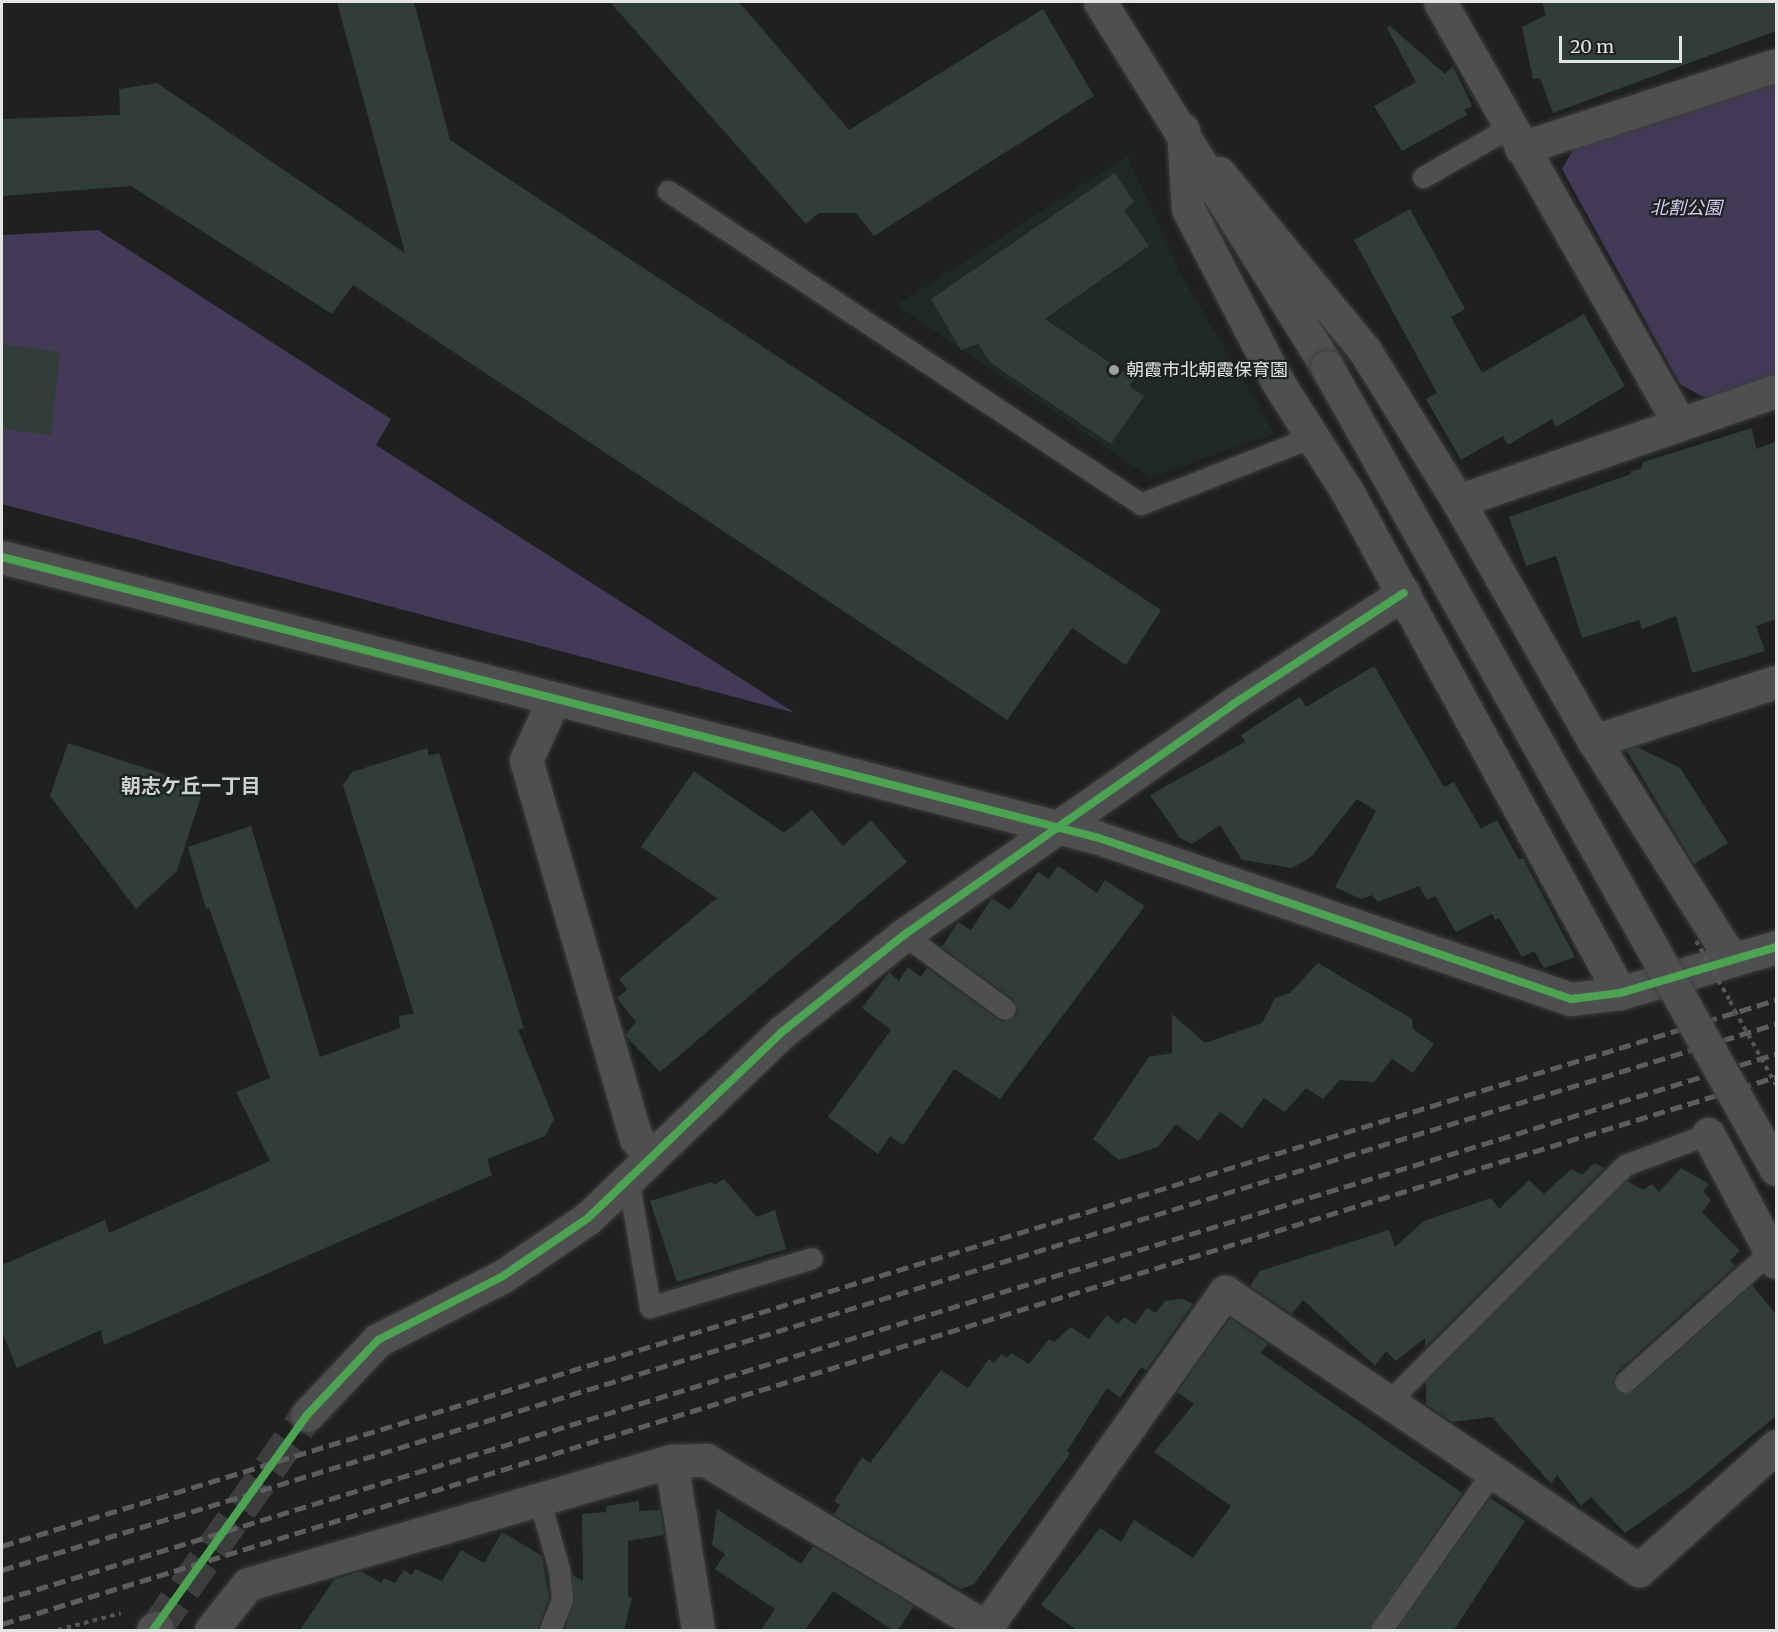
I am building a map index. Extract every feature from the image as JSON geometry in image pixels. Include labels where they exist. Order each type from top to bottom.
[{"type":"street","points":[[1100,2],[1183,130],[1327,367],[1776,1170]]},
{"type":"street","points":[[1440,2],[1679,423]]},
{"type":"street","points":[[1516,137],[1776,65]]},
{"type":"street","points":[[1183,130],[1188,209],[1277,381],[1404,593],[1620,993]]},
{"type":"street","points":[[1183,130],[1365,351],[1458,501],[1594,741],[1732,960]]},
{"type":"street","points":[[1458,501],[1776,391]]},
{"type":"street","points":[[2,557],[554,701],[1096,837],[1571,999],[1620,993],[1776,946]]},
{"type":"street","points":[[307,1415],[378,1340],[503,1276],[588,1218],[782,1032],[904,935],[1232,705],[1404,593]]},
{"type":"street","points":[[1594,741],[1776,682]]},
{"type":"street","points":[[554,701],[526,760],[636,1138],[639,1167]]},
{"type":"street","points":[[1708,1134],[1765,1212],[1774,1257]]},
{"type":"street","points":[[211,1630],[248,1584],[671,1461],[706,1460],[988,1629],[1225,1292],[1390,1400],[1639,1570],[1776,1446]]},
{"type":"street","points":[[671,1461],[698,1630]]},
{"type":"lane","points":[[1423,177],[1516,137]]},
{"type":"lane","points":[[668,191],[1141,504],[1312,437]]},
{"type":"lane","points":[[904,935],[1005,1009]]},
{"type":"lane","points":[[1390,1400],[1625,1165],[1708,1134]]},
{"type":"lane","points":[[639,1167],[650,1307],[812,1258]]},
{"type":"lane","points":[[1625,1382],[1774,1257]]},
{"type":"lane","points":[[1381,1630],[1494,1470]]},
{"type":"lane","points":[[539,1499],[559,1569],[562,1599],[550,1630]]},
{"type":"path","points":[[1696,940],[1776,1085]]},
{"type":"shaded area","name":"朝霞市北朝霞保育園","points":[[1127,156],[1182,276],[1275,434],[1150,477],[897,305]]},
{"type":"green space","name":"北割公園","points":[[1776,83],[1776,374],[1705,398],[1680,384],[1562,169],[1574,148]]},
{"type":"green space","points":[[98,230],[391,419],[376,445],[795,713],[2,504],[2,235]]},
{"type":"building","points":[[337,2],[414,2],[450,140],[1161,610],[1126,665],[1072,628],[1007,720],[353,285],[332,314],[131,186],[2,196],[2,119],[120,115],[119,89],[157,83],[405,253]]},
{"type":"building","points":[[610,2],[739,2],[849,130],[1043,9],[1094,96],[874,236],[856,213],[819,213],[806,224]]},
{"type":"building","points":[[1542,2],[1776,2],[1776,31],[1553,113],[1540,78],[1533,79],[1522,27],[1546,15]]},
{"type":"building","points":[[1390,26],[1445,74],[1453,66],[1472,106],[1464,110],[1467,115],[1402,151],[1374,106],[1416,82],[1387,28]]},
{"type":"building","points":[[1115,173],[1134,202],[1124,210],[1149,246],[1045,319],[1134,379],[1129,386],[1144,396],[1111,444],[991,363],[978,344],[961,350],[931,299]]},
{"type":"building","points":[[1410,209],[1465,309],[1451,317],[1482,373],[1584,314],[1625,386],[1556,427],[1552,419],[1508,445],[1503,436],[1461,460],[1426,399],[1437,393],[1354,240]]},
{"type":"building","points":[[2,344],[60,352],[51,435],[2,429]]},
{"type":"building","points":[[1752,428],[1756,449],[1776,442],[1776,619],[1756,626],[1765,651],[1692,673],[1676,616],[1642,629],[1639,620],[1582,638],[1556,556],[1526,566],[1509,517],[1631,474],[1630,471],[1641,469],[1643,462]]},
{"type":"building","points":[[1374,666],[1444,787],[1454,782],[1481,829],[1497,820],[1519,860],[1523,858],[1575,957],[1544,968],[1534,951],[1522,957],[1499,918],[1495,920],[1492,914],[1456,932],[1435,896],[1427,900],[1419,886],[1378,902],[1372,895],[1361,899],[1335,887],[1376,811],[1357,799],[1312,856],[1292,868],[1242,860],[1220,825],[1192,844],[1180,838],[1150,795],[1245,742],[1241,735],[1300,697],[1306,707]]},
{"type":"building","points":[[68,743],[204,787],[177,871],[136,909],[50,796]]},
{"type":"building","points":[[1637,747],[1680,768],[1728,843],[1694,864],[1626,750]]},
{"type":"building","points":[[427,748],[429,756],[439,753],[524,1028],[518,1030],[554,1119],[545,1136],[487,1159],[492,1175],[104,1345],[101,1330],[17,1368],[2,1332],[2,1265],[105,1220],[109,1233],[270,1161],[236,1092],[270,1078],[209,908],[206,909],[188,847],[251,826],[320,1057],[400,1028],[399,1016],[414,1014],[343,785],[352,772]]},
{"type":"building","points":[[694,771],[784,833],[812,810],[843,846],[871,820],[907,862],[660,1072],[625,1035],[636,1022],[617,998],[627,990],[619,979],[717,898],[641,847]]},
{"type":"building","points":[[1058,866],[1097,893],[1105,880],[1145,906],[1000,1099],[954,1069],[903,1145],[890,1136],[878,1154],[828,1117],[891,1030],[862,1008],[889,972],[899,981],[908,967],[921,977],[927,968],[997,1019],[1004,1022],[1015,1017],[1018,1010],[1013,999],[942,947],[958,922],[971,930],[992,898],[1010,910],[1038,872],[1049,879]]},
{"type":"building","points":[[1318,963],[1412,1019],[1413,1029],[1434,1044],[1413,1073],[1392,1059],[1374,1082],[1340,1080],[1323,1099],[1306,1088],[1285,1112],[1264,1098],[1242,1128],[1220,1112],[1198,1141],[1176,1124],[1158,1147],[1119,1160],[1093,1139],[1149,1057],[1172,1053],[1172,1014],[1205,1043],[1262,1023],[1275,998],[1290,993]]},
{"type":"building","points":[[1594,1163],[1604,1168],[1425,1347],[1425,1338],[1396,1361],[1386,1351],[1375,1366],[1303,1300],[1292,1314],[1250,1286],[1260,1271],[1389,1230],[1395,1247],[1424,1221],[1491,1198],[1499,1209],[1529,1180],[1544,1194],[1571,1169],[1582,1175]]},
{"type":"building","points":[[1681,1168],[1709,1184],[1703,1191],[1711,1200],[1702,1212],[1740,1251],[1730,1260],[1735,1266],[1616,1373],[1613,1385],[1622,1394],[1634,1391],[1752,1285],[1776,1314],[1776,1416],[1686,1490],[1625,1533],[1591,1497],[1581,1506],[1557,1475],[1551,1484],[1492,1417],[1452,1422],[1426,1404],[1426,1382],[1627,1181],[1643,1190],[1652,1184],[1659,1192]]},
{"type":"building","points":[[724,1179],[757,1217],[775,1210],[786,1249],[677,1282],[650,1201],[712,1182],[714,1185]]},
{"type":"building","points":[[1183,1299],[1193,1304],[1146,1370],[1141,1367],[1120,1398],[1107,1388],[1067,1451],[1070,1454],[974,1584],[961,1589],[834,1515],[840,1505],[834,1501],[862,1457],[870,1463],[941,1370],[968,1388],[989,1359],[994,1363],[1001,1354],[1007,1358],[1011,1353],[1029,1364],[1049,1339],[1054,1342],[1071,1327],[1089,1339],[1107,1315],[1118,1324],[1124,1317],[1135,1324],[1147,1308],[1156,1313],[1165,1301]]},
{"type":"building","points":[[1230,1318],[1268,1344],[1261,1353],[1462,1493],[1369,1630],[1077,1630],[1041,1605],[1100,1528],[1121,1542],[1134,1520],[1193,1558],[1231,1506],[1154,1452],[1194,1404],[1177,1392]]},
{"type":"building","points":[[1490,1498],[1525,1521],[1454,1630],[1396,1630]]},
{"type":"building","points":[[639,1501],[639,1511],[660,1510],[664,1535],[628,1541],[628,1596],[632,1598],[624,1630],[564,1630],[574,1604],[572,1575],[583,1581],[582,1514],[606,1512],[607,1506]]},
{"type":"building","points":[[717,1509],[801,1564],[813,1546],[914,1606],[898,1630],[892,1630],[833,1591],[805,1630],[761,1630],[775,1609],[715,1569],[725,1554],[712,1545]]},
{"type":"building","points":[[502,1532],[542,1556],[549,1598],[537,1630],[300,1630],[334,1580],[361,1571],[381,1583],[384,1578],[395,1583],[404,1570],[412,1575],[415,1569],[442,1581],[461,1550],[484,1563]]},
{"type":"tunnel","points":[[156,1628],[307,1415]]},
{"type":"railway","points":[[2,1546],[1776,1000]]},
{"type":"railway","points":[[2,1570],[1776,1024]]},
{"type":"railway","points":[[2,1600],[1776,1054]]},
{"type":"railway","points":[[2,1624],[1776,1077]]},
{"type":"cycle path","points":[[2,557],[1096,837],[1571,999],[1620,993],[1776,947]]},
{"type":"cycle path","points":[[153,1630],[307,1415],[378,1340],[503,1276],[588,1218],[782,1032],[904,935],[1232,705],[1404,593]]},
{"type":"place","name":"朝霞市北朝霞保育園","points":[[1114,370]]},
{"type":"district","name":"朝志ケ丘一丁目","points":[[191,785]]}]
